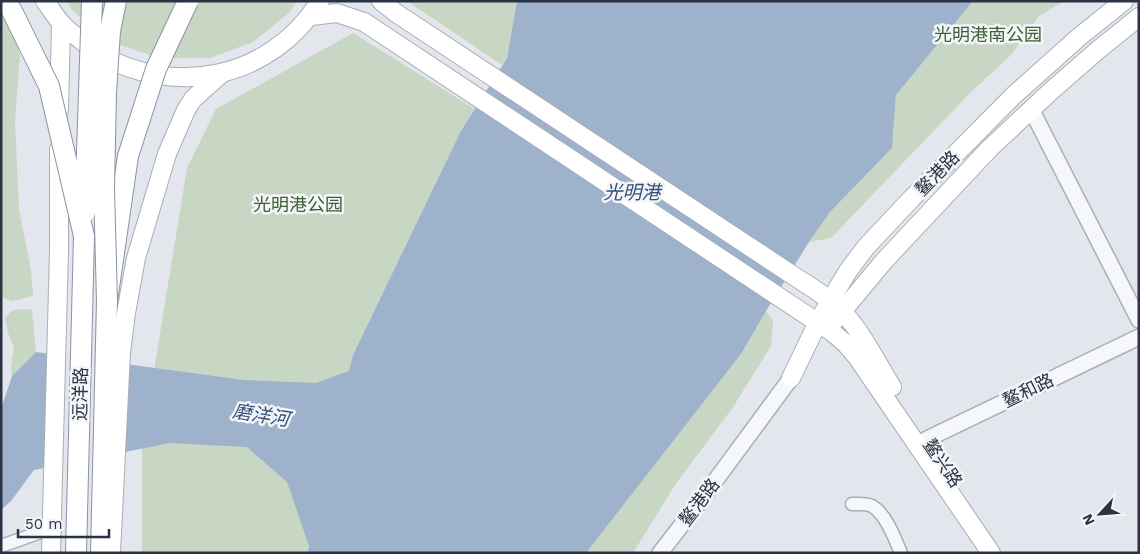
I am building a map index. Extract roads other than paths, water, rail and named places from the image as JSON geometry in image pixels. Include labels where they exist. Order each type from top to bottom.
[{"type":"highway","points":[[5,1],[12,11],[49,86],[84,236]]},
{"type":"highway","points":[[84,236],[92,1]]},
{"type":"highway","points":[[90,36],[96,1]]},
{"type":"highway","points":[[107,301],[104,188],[106,92],[110,31],[116,1]]},
{"type":"highway","points":[[107,301],[128,156],[156,69],[187,4]]},
{"type":"highway","name":"远洋路","points":[[76,553],[84,236]]},
{"type":"highway","name":"远洋路","points":[[107,301],[108,548]]},
{"type":"main road","points":[[45,1],[61,23],[95,52],[134,71],[178,78],[222,74],[247,65],[271,52],[293,36],[311,16],[320,1]]},
{"type":"main road","points":[[381,1],[396,13],[800,280],[836,306],[853,324],[879,377]]},
{"type":"main road","name":"鳌港路","points":[[836,306],[848,271],[866,247],[956,152],[1014,96],[1124,1]]},
{"type":"main road","points":[[311,16],[337,13],[364,22],[823,326],[845,343],[879,377]]},
{"type":"main road","name":"鳌港路","points":[[791,378],[836,306],[891,254],[990,148],[1098,50],[1139,17]]},
{"type":"main road","points":[[51,553],[59,250],[61,23]]},
{"type":"main road","points":[[108,548],[121,353],[136,258],[167,154],[186,110],[193,99],[222,74]]},
{"type":"main road","name":"鳌兴路","points":[[879,377],[1003,553]]},
{"type":"main road","name":"鳌兴路","points":[[923,442],[991,553]]},
{"type":"street","points":[[1031,109],[1139,320]]},
{"type":"street","name":"鳌和路","points":[[923,442],[1139,337]]},
{"type":"street","name":"鳌港路","points":[[660,553],[791,378]]},
{"type":"street","points":[[852,504],[871,506],[880,513],[892,532],[901,553]]},
{"type":"street","points":[[1,546],[51,530]]},
{"type":"water","name":"光明港","points":[[517,1],[973,1],[896,95],[892,148],[830,212],[809,242],[741,354],[586,553],[307,553],[309,546],[287,482],[247,447],[170,443],[34,470],[11,501],[1,510],[1,409],[12,376],[36,352],[244,380],[316,383],[349,371],[353,355],[461,131],[507,58]]},
{"type":"park label","name":"光明港南公园","points":[[988,34]]},
{"type":"park label","name":"光明港公园","points":[[298,204]]},
{"type":"water label","name":"磨洋河","points":[[261,415]]}]
